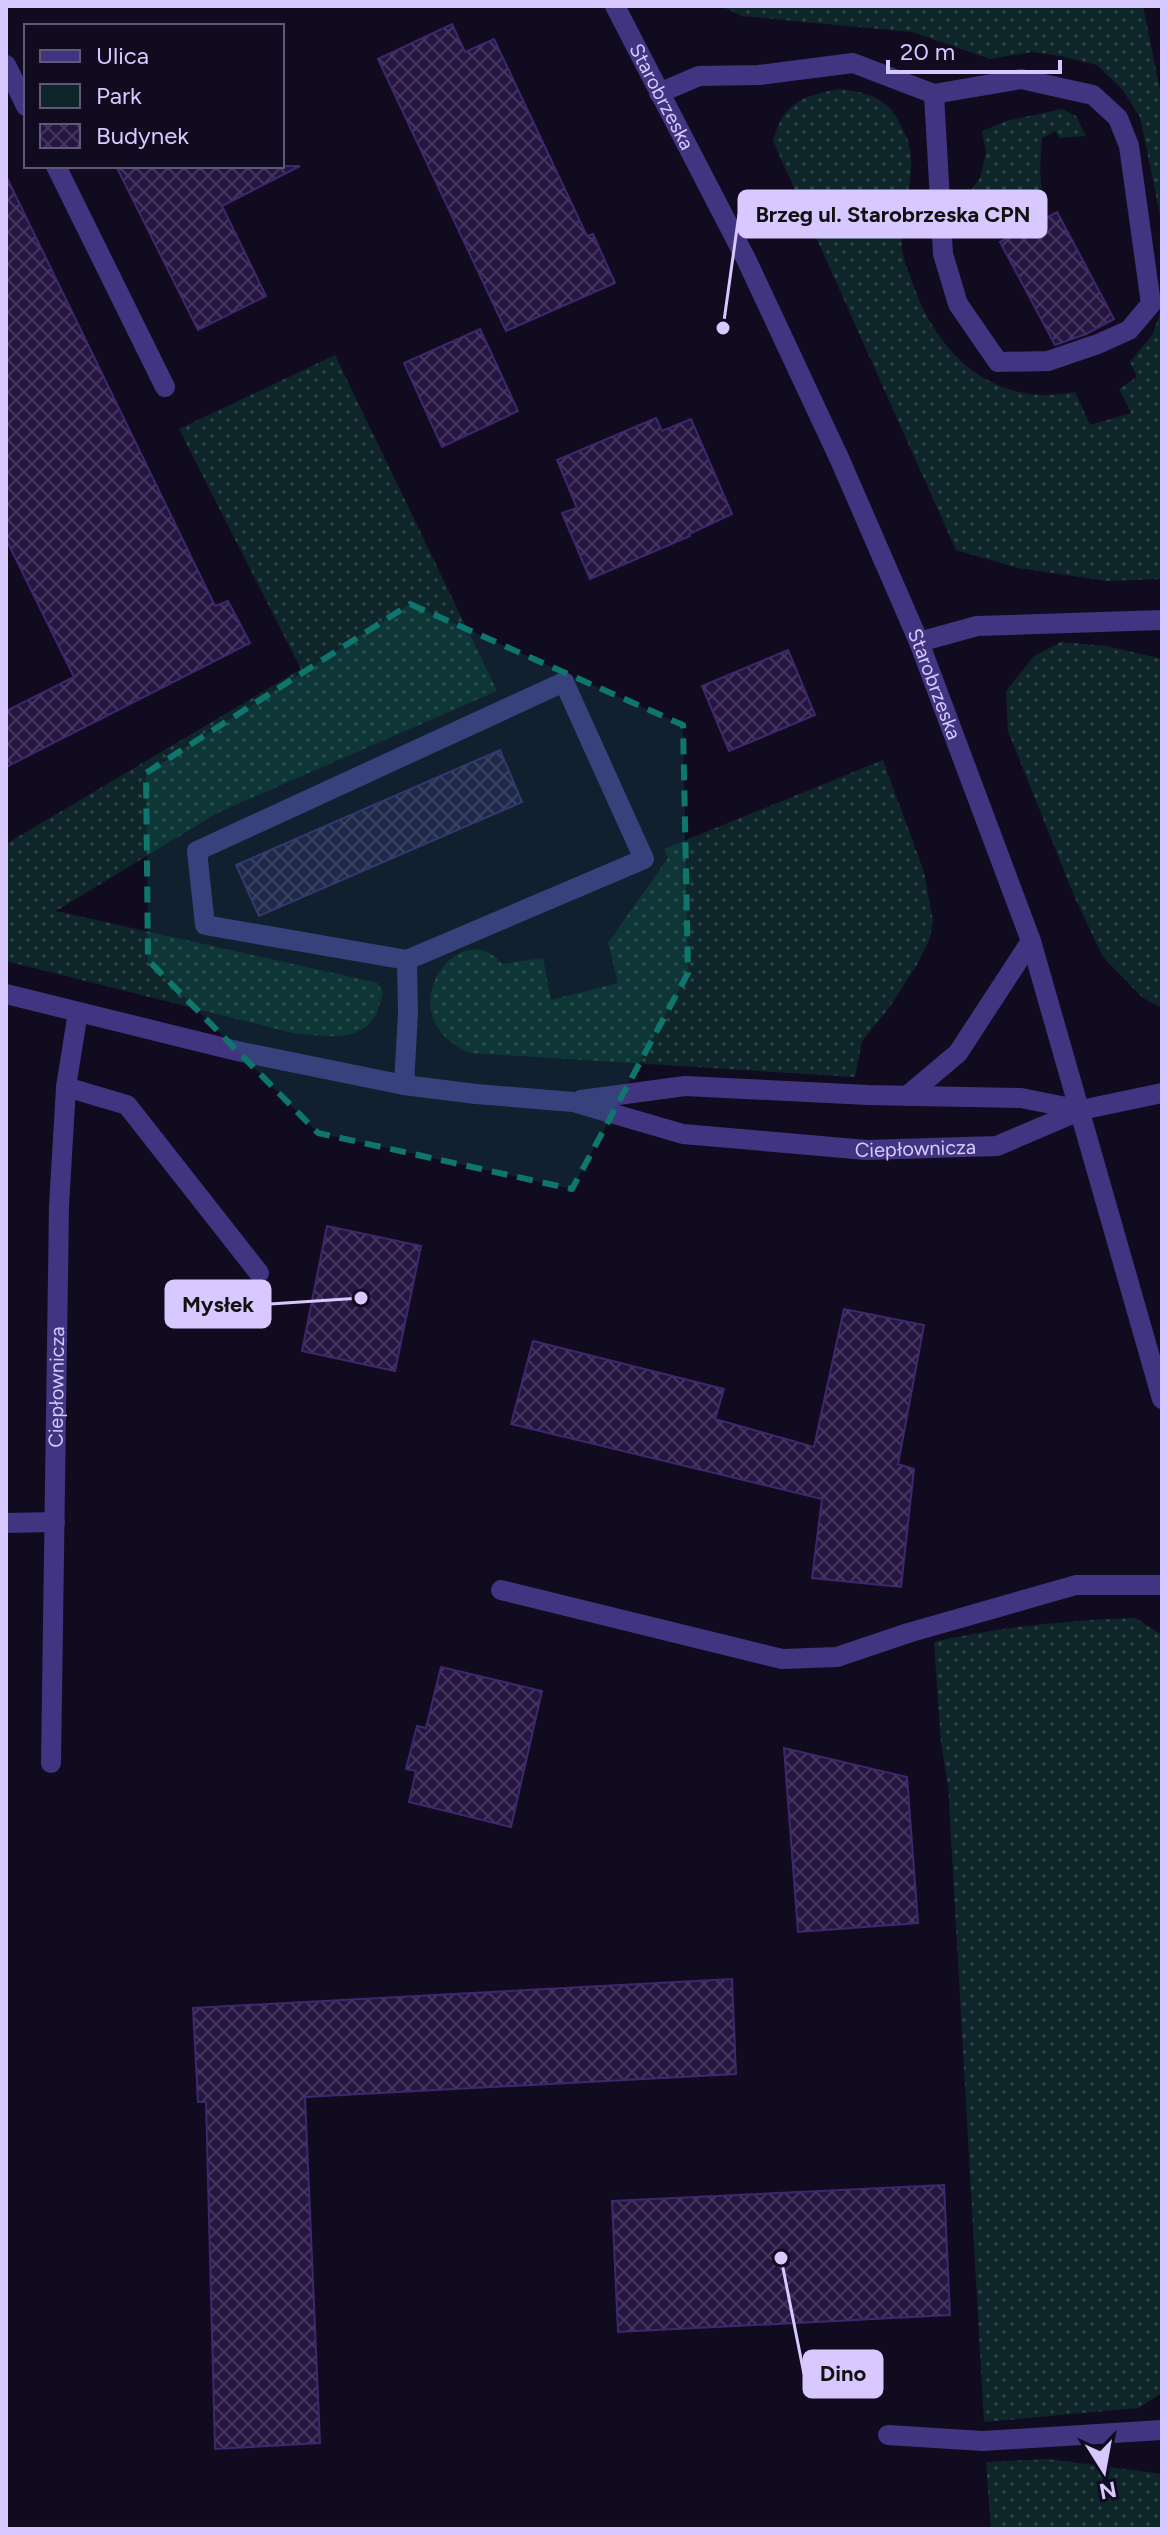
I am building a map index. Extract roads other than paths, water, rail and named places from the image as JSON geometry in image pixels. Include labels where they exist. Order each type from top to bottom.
[{"type":"street","name":"Starobrzeska","points":[[615,6],[753,274],[840,460],[919,642],[1031,941],[1162,1399]]},
{"type":"street","points":[[659,93],[699,76],[759,75],[853,63],[934,94],[1021,79],[1093,95],[1118,118],[1129,146],[1151,304],[1129,330],[1048,361],[998,362],[958,304],[943,254],[934,94]]},
{"type":"street","points":[[6,65],[24,102]]},
{"type":"street","points":[[57,168],[165,387]]},
{"type":"street","points":[[919,642],[977,626],[1162,620]]},
{"type":"street","points":[[564,682],[644,859],[407,960],[205,925],[197,851],[564,682]]},
{"type":"street","points":[[907,1096],[958,1053],[1031,941]]},
{"type":"street","points":[[404,1085],[407,960]]},
{"type":"street","name":"Ciepłownicza","points":[[6,994],[237,1051],[404,1085],[573,1102],[683,1134],[866,1150],[997,1146],[1081,1110]]},
{"type":"street","name":"Ciepłownicza","points":[[51,1763],[59,1206],[66,1087],[78,1012]]},
{"type":"street","name":"Ciepłownicza","points":[[573,1102],[685,1086],[1021,1098],[1081,1110]]},
{"type":"street","points":[[66,1087],[127,1105],[259,1273]]},
{"type":"street","points":[[1081,1110],[1162,1093]]},
{"type":"street","points":[[6,1523],[55,1522]]},
{"type":"street","points":[[501,1590],[782,1659],[837,1657],[908,1633],[1076,1585],[1162,1585]]},
{"type":"street","points":[[888,2435],[983,2441],[1162,2430]]},
{"type":"place","name":"Brzeg ul. Starobrzeska CPN","points":[[723,328]]},
{"type":"place","name":"Mysłek","points":[[361,1298]]},
{"type":"place","name":"Dino","points":[[781,2258]]}]
